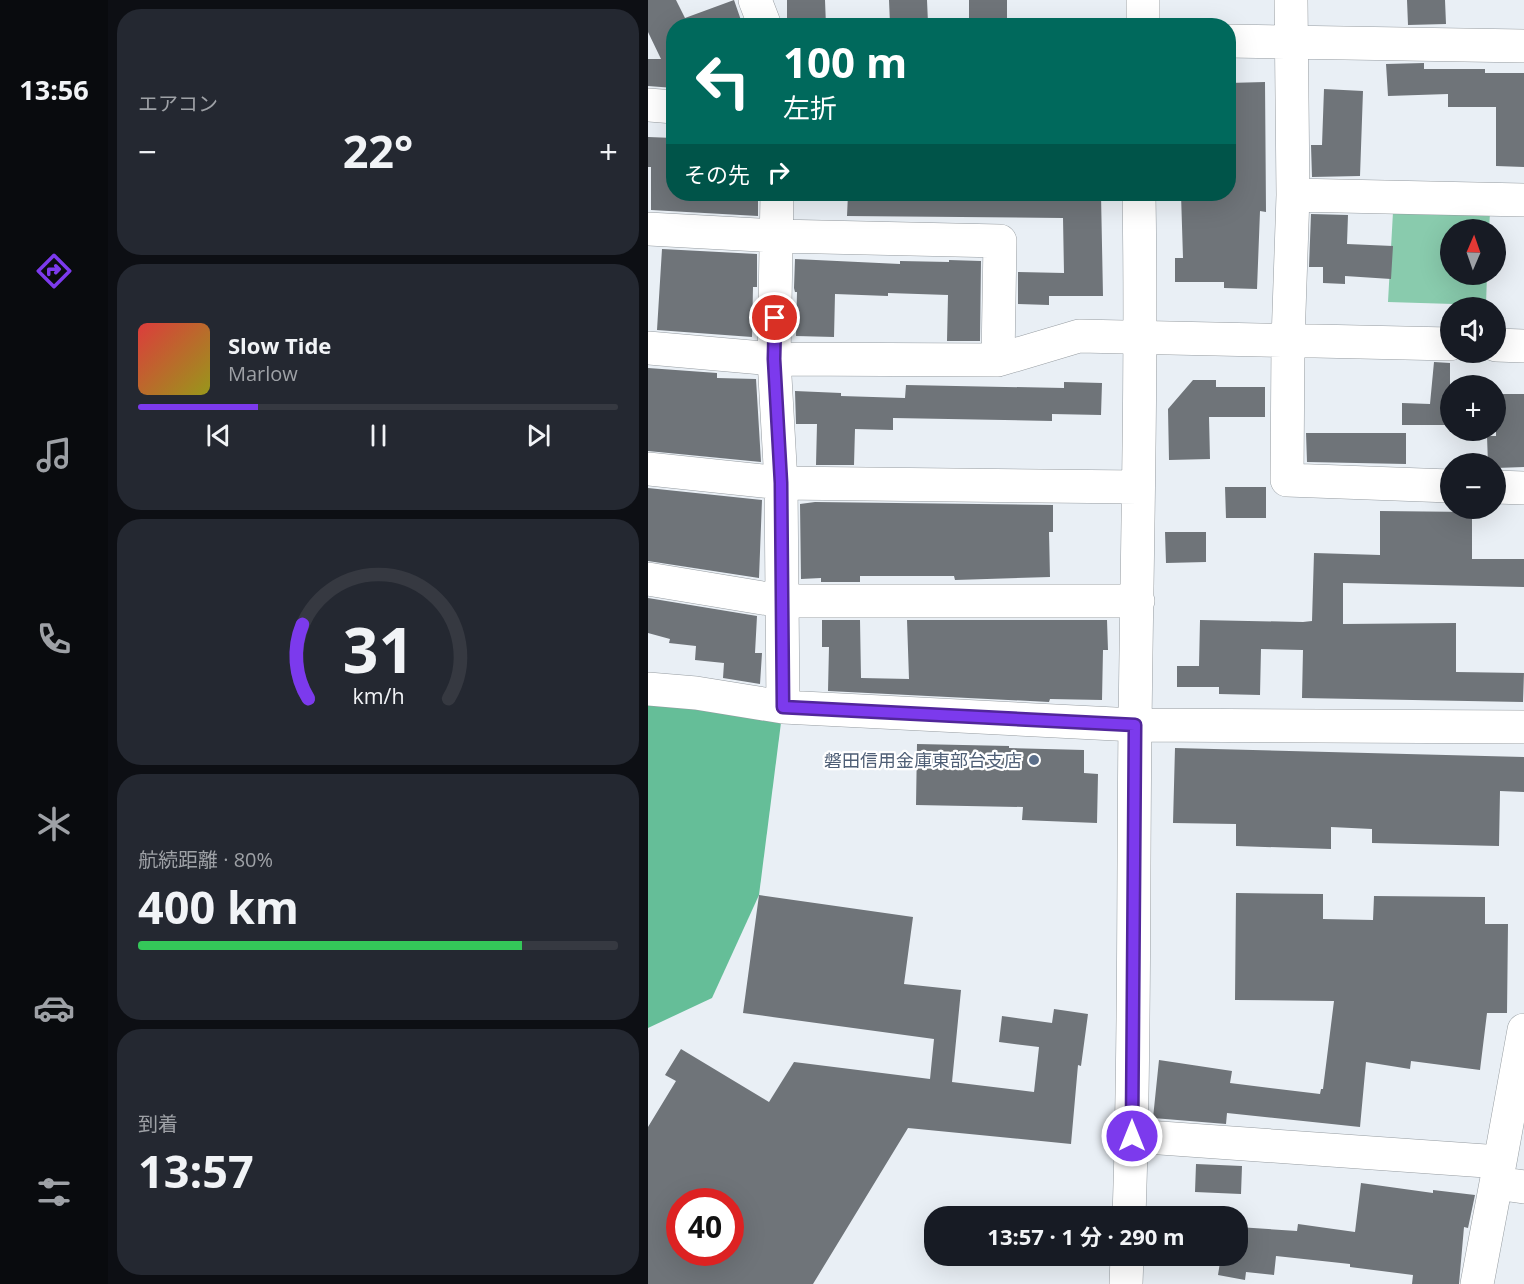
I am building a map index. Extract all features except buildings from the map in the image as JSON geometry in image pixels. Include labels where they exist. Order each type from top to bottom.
[{"type":"street","points":[[755,0],[762,18]]},
{"type":"street","points":[[1143,0],[1143,18]]},
{"type":"street","points":[[1292,0],[1290,43],[1293,195],[1288,341],[1287,480],[1440,486]]},
{"type":"street","points":[[1236,41],[1524,46]]},
{"type":"street","points":[[648,105],[666,106]]},
{"type":"street","points":[[1293,195],[1524,200]]},
{"type":"street","points":[[777,201],[774,359],[781,483],[783,707]]},
{"type":"street","points":[[1129,1206],[1141,339],[1139,201]]},
{"type":"street","points":[[648,229],[777,236],[1000,241],[998,360]]},
{"type":"street","points":[[648,348],[774,359],[998,360],[1079,336],[1440,344]]},
{"type":"street","points":[[1506,345],[1524,346]]},
{"type":"street","points":[[648,469],[781,483],[1138,487]]},
{"type":"street","points":[[1506,487],[1524,488]]},
{"type":"street","points":[[648,579],[781,601],[1138,601]]},
{"type":"street","points":[[648,689],[696,693],[783,707],[1135,725],[1524,727]]},
{"type":"street","points":[[1477,1284],[1507,1178],[1524,1030]]},
{"type":"street","points":[[1132,1136],[1507,1178]]},
{"type":"street","points":[[1126,1284],[1127,1266]]},
{"type":"green space","points":[[1393,212],[1490,213],[1490,219],[1440,219],[1440,285],[1487,285],[1486,297],[1440,297],[1440,304],[1388,302]]},
{"type":"green space","points":[[648,690],[783,707],[759,895],[712,998],[648,1028]]},
{"type":"place","name":"磐田信用金庫東部台支店","points":[[1034,760]]},
{"type":"route","points":[[775,318],[774,359],[781,483],[783,707],[1135,725],[1132,1136]]}]
